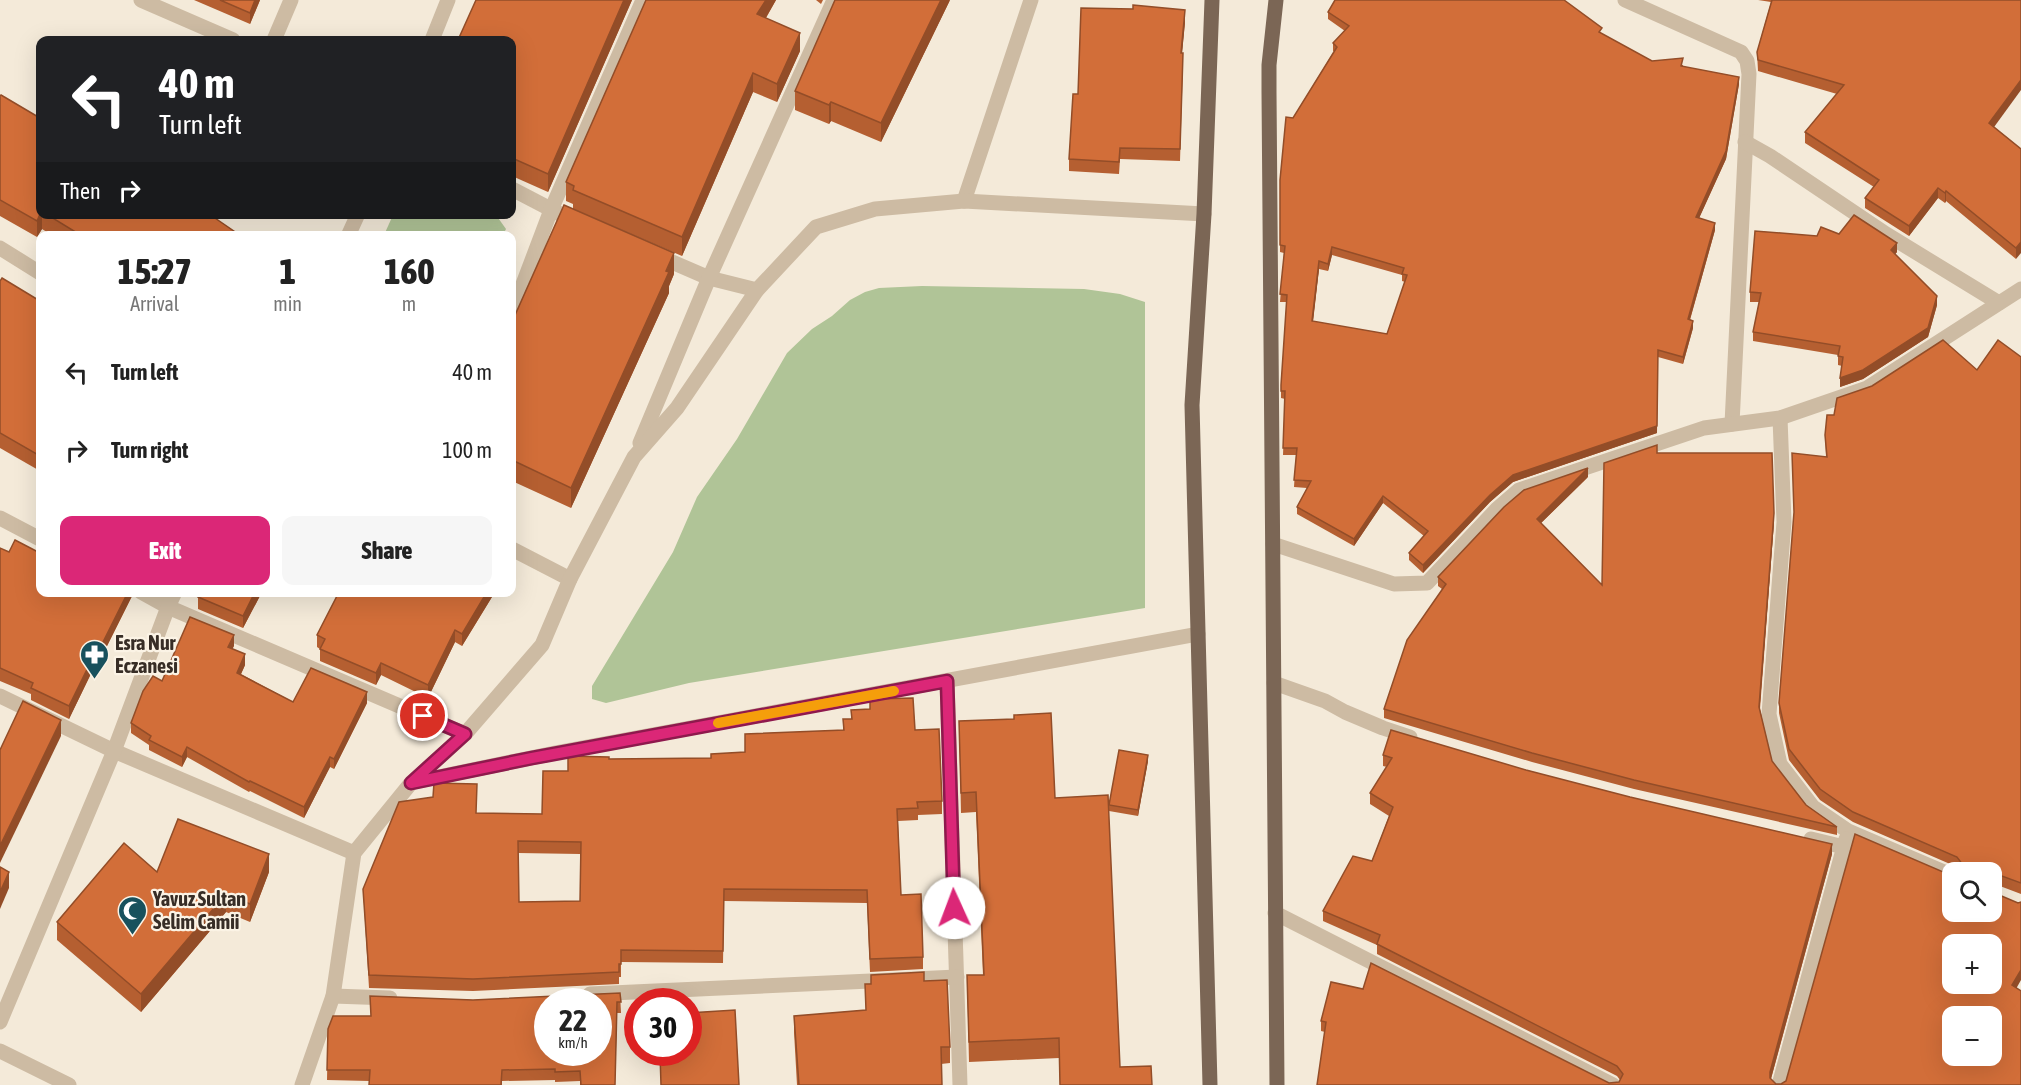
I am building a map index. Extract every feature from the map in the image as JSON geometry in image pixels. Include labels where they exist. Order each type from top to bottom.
[{"type":"main road","points":[[1210,1085],[1192,405],[1204,214],[1212,0]]},
{"type":"main road","points":[[1276,0],[1269,65],[1277,1085]]},
{"type":"street","points":[[141,0],[224,36]]},
{"type":"street","points":[[276,36],[291,0]]},
{"type":"street","points":[[434,36],[448,0]]},
{"type":"street","points":[[516,302],[551,210],[642,0]]},
{"type":"street","points":[[302,1085],[333,996],[354,853],[411,783],[465,734],[542,645],[570,579],[634,457],[709,278],[834,0]]},
{"type":"street","points":[[964,201],[1031,0]]},
{"type":"street","points":[[1625,0],[1741,52],[1748,68],[1732,424]]},
{"type":"street","points":[[1745,142],[1770,156],[1886,234],[1999,303]]},
{"type":"street","points":[[516,191],[572,219]]},
{"type":"street","points":[[634,457],[677,408],[757,291],[816,227],[875,209],[964,201],[1204,214]]},
{"type":"street","points":[[0,248],[36,270]]},
{"type":"street","points":[[646,251],[709,278],[757,291]]},
{"type":"street","points":[[1273,544],[1394,584],[1427,583],[1497,509],[1519,490],[1704,428],[1780,418],[1867,388],[2021,289]]},
{"type":"street","points":[[1780,418],[1784,522],[1769,714],[1780,764],[1813,807],[1848,831],[1942,871]]},
{"type":"street","points":[[0,518],[36,537]]},
{"type":"street","points":[[516,551],[570,579]]},
{"type":"street","points":[[150,597],[168,607],[465,734]]},
{"type":"street","points":[[0,1022],[114,751],[173,597]]},
{"type":"street","points":[[411,783],[532,758],[1198,634]]},
{"type":"street","points":[[947,681],[960,1085]]},
{"type":"street","points":[[1274,683],[1325,701],[1383,728],[1427,742]]},
{"type":"street","points":[[0,696],[114,751],[354,853]]},
{"type":"street","points":[[1779,1085],[1848,831]]},
{"type":"street","points":[[1799,837],[1844,847]]},
{"type":"street","points":[[1275,913],[1587,1079],[1613,1085]]},
{"type":"street","points":[[612,993],[957,976]]},
{"type":"street","points":[[333,996],[403,998]]},
{"type":"street","points":[[0,1051],[69,1085]]},
{"type":"green space","points":[[391,219],[499,219],[506,229],[505,231],[386,231]]},
{"type":"green space","points":[[922,286],[1084,289],[1120,294],[1145,302],[1145,608],[689,683],[606,703],[592,699],[592,686],[673,552],[697,497],[737,439],[787,353],[812,329],[850,300],[865,292],[879,288]]},
{"type":"building","points":[[220,0],[255,0],[250,13]]},
{"type":"building","points":[[476,0],[624,0],[548,174],[516,160],[516,36],[460,36]]},
{"type":"building","points":[[646,0],[766,0],[757,14],[800,33],[777,84],[753,73],[682,237],[573,190],[574,186],[566,182]]},
{"type":"building","points":[[835,0],[941,0],[881,123],[831,102],[829,105],[795,91]]},
{"type":"building","points":[[1335,0],[1564,0],[1602,28],[1599,32],[1652,61],[1683,58],[1681,66],[1739,77],[1726,151],[1696,217],[1715,223],[1688,319],[1693,321],[1683,357],[1658,350],[1657,426],[1513,475],[1490,495],[1423,565],[1409,553],[1428,531],[1383,496],[1354,539],[1297,507],[1311,481],[1294,480],[1297,448],[1283,448],[1285,391],[1281,391],[1281,385],[1287,295],[1280,294],[1285,246],[1280,245],[1280,180],[1286,117],[1293,118],[1337,47],[1333,43],[1349,26],[1328,12]],"holes":[[[1332,247],[1404,268],[1402,274],[1407,275],[1387,334],[1312,321],[1319,261],[1328,264]]]},
{"type":"building","points":[[1772,0],[2021,0],[2021,80],[1989,123],[2021,149],[2021,242],[2016,248],[1946,191],[1945,193],[1938,188],[1909,226],[1865,198],[1879,180],[1805,132],[1844,85],[1758,60],[1757,52]]},
{"type":"building","points":[[1133,5],[1185,10],[1181,53],[1183,53],[1180,149],[1120,148],[1119,162],[1069,159],[1073,94],[1078,94],[1081,8],[1133,9]]},
{"type":"building","points":[[0,96],[36,116],[37,221],[0,200]]},
{"type":"building","points":[[564,205],[674,253],[666,271],[669,272],[571,488],[516,462],[516,313]]},
{"type":"building","points":[[1854,215],[1897,243],[1891,250],[1937,296],[1928,328],[1863,370],[1840,378],[1843,357],[1838,356],[1840,346],[1753,332],[1761,293],[1750,292],[1755,231],[1817,236],[1821,227],[1839,234]]},
{"type":"building","points":[[54,219],[216,219],[234,231],[74,231]]},
{"type":"building","points":[[2,278],[36,299],[36,454],[0,433],[0,281]]},
{"type":"building","points":[[1943,340],[1977,370],[1998,340],[2021,357],[2021,883],[2002,876],[2002,862],[1961,862],[1957,857],[1853,812],[1820,789],[1789,749],[1779,703],[1794,512],[1792,453],[1827,457],[1825,435],[1827,415],[1834,415],[1837,398],[1872,386]]},
{"type":"building","points":[[1657,445],[1657,453],[1772,453],[1774,513],[1759,707],[1772,761],[1806,805],[1837,827],[1634,780],[1532,753],[1384,709],[1407,640],[1446,584],[1438,577],[1504,507],[1524,490],[1588,468],[1537,519],[1602,585],[1604,463]]},
{"type":"building","points":[[15,540],[36,551],[36,597],[126,597],[69,706],[31,688],[33,683],[0,668],[0,548],[9,552]]},
{"type":"building","points":[[198,597],[252,597],[243,616]]},
{"type":"building","points":[[336,597],[484,597],[462,634],[455,630],[428,685],[381,663],[376,673],[320,649],[325,639],[317,635]]},
{"type":"building","points":[[190,617],[234,635],[228,647],[245,654],[237,673],[293,702],[311,668],[367,692],[334,759],[330,757],[304,807],[249,782],[187,747],[182,757],[149,740],[151,736],[131,723],[143,691],[153,676],[162,681]]},
{"type":"building","points":[[913,698],[915,730],[939,729],[942,801],[917,802],[918,808],[897,809],[901,895],[921,894],[923,957],[870,959],[867,890],[724,889],[723,951],[621,950],[619,972],[473,979],[369,975],[363,889],[399,802],[433,797],[434,783],[477,784],[476,813],[542,814],[543,771],[568,771],[568,756],[609,757],[609,759],[711,758],[711,754],[745,752],[745,734],[844,730],[843,719],[852,719],[851,710],[870,709],[870,699]],"holes":[[[518,841],[581,842],[580,901],[519,902]]]},
{"type":"building","points":[[23,701],[61,720],[0,846],[0,750]]},
{"type":"building","points":[[1051,713],[1055,798],[1108,795],[1120,1067],[1151,1066],[1152,1085],[1060,1085],[1059,1038],[969,1042],[967,975],[984,975],[976,792],[961,793],[959,721],[1014,719],[1014,715]]},
{"type":"building","points":[[1391,730],[1526,770],[1630,797],[1832,844],[1770,1072],[1770,1078],[1776,1084],[1786,1081],[1855,834],[1942,872],[1942,922],[2002,922],[2002,896],[2018,903],[2021,902],[2021,970],[2012,985],[2021,991],[2021,1085],[1317,1085],[1326,1022],[1321,1021],[1331,982],[1363,989],[1371,963],[1609,1083],[1619,1082],[1623,1074],[1617,1066],[1377,944],[1380,935],[1323,911],[1353,856],[1372,861],[1393,807],[1370,793],[1392,758],[1383,755]]},
{"type":"building","points":[[1119,750],[1148,755],[1138,810],[1109,805]]},
{"type":"building","points":[[178,819],[269,854],[250,904],[226,894],[141,994],[57,922],[124,843],[157,872]]},
{"type":"building","points":[[0,867],[9,872],[0,892]]},
{"type":"building","points":[[924,972],[924,981],[947,980],[950,1047],[941,1047],[942,1085],[799,1085],[794,1016],[866,1010],[865,984],[871,984],[871,975]]},
{"type":"building","points":[[612,993],[620,993],[621,1002],[617,1002],[615,1085],[581,1085],[580,1071],[555,1072],[555,1069],[502,1070],[501,1085],[369,1085],[370,1070],[327,1070],[328,1029],[333,1016],[371,1016],[370,996],[473,1000],[534,997],[534,1066],[612,1066]]},
{"type":"building","points":[[735,1010],[739,1085],[661,1085],[660,1066],[702,1066],[702,1012]]},
{"type":"slow traffic","points":[[718,723],[894,691]]},
{"type":"place","name":"Esra Nur Eczanesi","points":[[94,680]]},
{"type":"place","name":"Yavuz Sultan Selim Camii","points":[[132,936]]},
{"type":"route","points":[[423,716],[465,734],[411,783],[465,770],[947,681],[954,908]]}]
